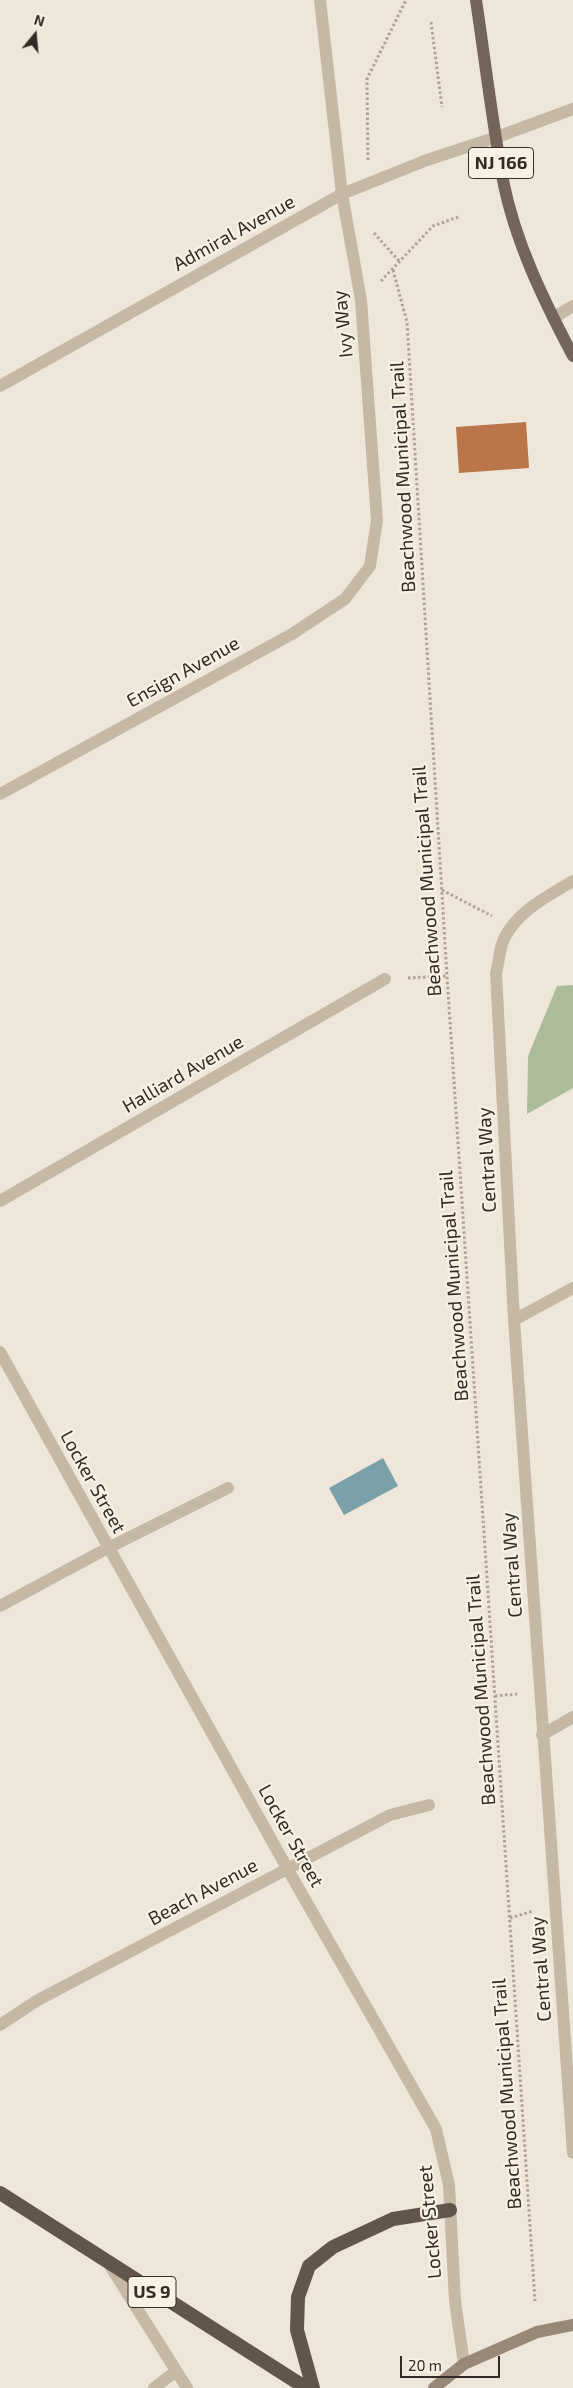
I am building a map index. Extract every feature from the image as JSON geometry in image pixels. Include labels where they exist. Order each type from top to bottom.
[{"type":"highway","name":"US 9","points":[[0,2194],[306,2388]]},
{"type":"highway","points":[[313,2388],[298,2330],[298,2297],[309,2266],[334,2247],[393,2219],[450,2210]]},
{"type":"main road","name":"NJ 166","points":[[476,0],[503,182],[525,255],[552,318],[573,356]]},
{"type":"main road","points":[[434,2388],[464,2364],[537,2332],[573,2325]]},
{"type":"street","name":"Ivy Way","points":[[320,0],[342,194],[361,300],[377,520],[370,566]]},
{"type":"street","name":"Admiral Avenue","points":[[0,386],[342,194],[426,160],[497,137],[573,108]]},
{"type":"street","points":[[552,318],[573,306]]},
{"type":"street","name":"Ensign Avenue","points":[[0,794],[292,634],[345,599],[370,566]]},
{"type":"street","points":[[512,927],[516,921],[540,902],[573,881]]},
{"type":"street","name":"Central Way","points":[[512,927],[504,940],[496,973],[514,1320],[542,1735],[572,2100],[573,2153]]},
{"type":"street","name":"Halliard Avenue","points":[[0,1201],[385,979]]},
{"type":"street","points":[[514,1320],[573,1288]]},
{"type":"street","name":"Locker Street","points":[[0,1352],[287,1868],[436,2129],[449,2186],[454,2301],[464,2364]]},
{"type":"street","points":[[0,1606],[108,1548],[228,1488]]},
{"type":"street","points":[[542,1735],[573,1717]]},
{"type":"street","name":"Beach Avenue","points":[[0,2025],[38,2000],[390,1815],[429,1805]]},
{"type":"street","points":[[109,2264],[175,2372],[187,2388]]},
{"type":"street","points":[[154,2388],[175,2372]]},
{"type":"path","points":[[365,104],[367,79],[406,0]]},
{"type":"path","points":[[431,22],[442,107]]},
{"type":"path","points":[[361,300],[393,270],[433,226],[458,217]]},
{"type":"path","points":[[372,231],[400,262]]},
{"type":"path","name":"Beachwood Municipal Trail","points":[[393,270],[407,322],[447,976],[535,2301]]},
{"type":"path","points":[[442,890],[512,927]]},
{"type":"path","points":[[385,979],[447,976]]},
{"type":"green space","points":[[573,985],[573,1088],[527,1114],[528,1056],[557,986]]},
{"type":"water","points":[[383,1458],[398,1486],[344,1515],[329,1488]]},
{"type":"building","points":[[526,422],[529,468],[459,473],[456,427]]}]
